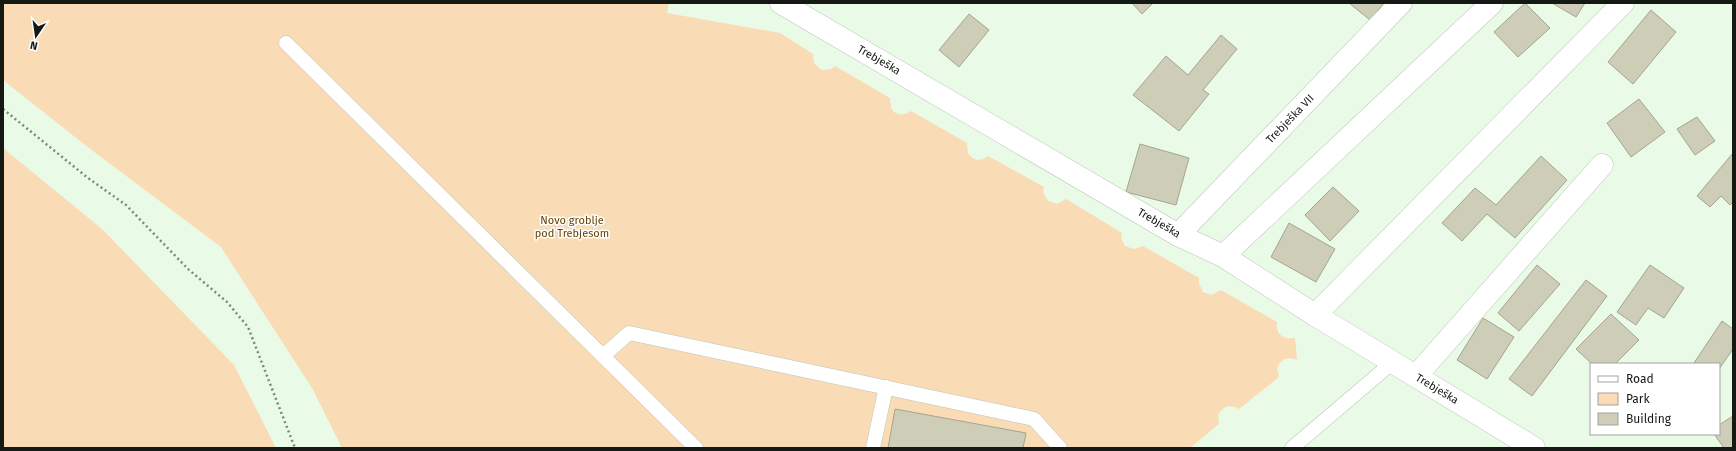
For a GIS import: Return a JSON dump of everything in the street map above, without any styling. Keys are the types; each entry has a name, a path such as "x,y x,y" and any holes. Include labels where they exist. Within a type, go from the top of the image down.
{"street":[{"name":"Trebješka","path":"781,3 1178,235 1223,256 1315,315 1534,448"},
{"name":"Trebješka VII","path":"1178,235 1401,3"},
{"path":"1223,256 1492,3"},
{"path":"1315,315 1623,3"},
{"path":"1416,376 1602,165"}],"lane":[{"path":"286,43 696,448"},
{"path":"603,356 629,333 1034,418 1060,448"},
{"path":"1292,448 1393,362"},
{"path":"873,448 886,387"}],"path":[{"path":"3,109 88,178 126,204 188,269 227,302 248,327 295,448"}],"green space":[{"name":"Novo groblje pod Trebjesom","path":"3,3 669,3 667,13 780,33 813,54 814,63 821,70 831,69 835,66 890,98 891,108 895,113 905,114 911,111 967,143 968,153 972,158 980,160 988,156 1044,187 1043,192 1048,201 1057,204 1066,199 1122,233 1121,238 1125,246 1134,249 1143,246 1199,278 1199,283 1203,292 1212,295 1221,290 1277,322 1277,330 1281,335 1287,338 1295,338 1297,360 1288,358 1283,360 1277,368 1279,377 1239,409 1230,406 1224,408 1218,415 1219,424 1190,448 342,448 312,388 221,247 89,148 3,80"},
{"path":"3,148 102,229 234,365 276,448 3,448"}],"building":[{"path":"1132,3 1153,3 1142,14"},
{"path":"1349,3 1384,3 1370,20"},
{"path":"1525,3 1550,28 1518,57 1494,32"},
{"path":"1552,3 1585,3 1576,17"},
{"path":"1651,10 1676,32 1633,84 1608,62"},
{"path":"969,14 989,30 959,67 939,50"},
{"path":"1221,35 1237,49 1203,90 1209,94 1179,131 1133,95 1166,56 1188,75"},
{"path":"1639,99 1665,132 1631,157 1607,123"},
{"path":"1697,117 1715,141 1695,155 1677,129"},
{"path":"1140,144 1189,158 1176,205 1126,192"},
{"path":"1733,153 1733,202 1730,205 1721,196 1710,207 1697,196"},
{"path":"1541,156 1567,180 1515,238 1487,214 1462,241 1442,223 1475,188 1496,205"},
{"path":"1333,187 1359,211 1330,241 1305,215"},
{"path":"1289,223 1335,249 1316,282 1271,257"},
{"path":"1537,265 1560,284 1519,331 1498,313"},
{"path":"1650,265 1684,288 1664,318 1648,308 1636,325 1617,312"},
{"path":"1586,280 1607,296 1532,396 1509,379"},
{"path":"1611,314 1639,340 1616,363 1591,363 1576,349"},
{"path":"1483,318 1514,337 1487,379 1457,360"},
{"path":"1722,321 1733,329 1733,349 1720,368 1720,363 1694,363"},
{"path":"895,409 1026,433 1023,448 888,448"},
{"path":"1733,416 1733,448 1724,448 1715,435 1720,435 1720,424"}]}
